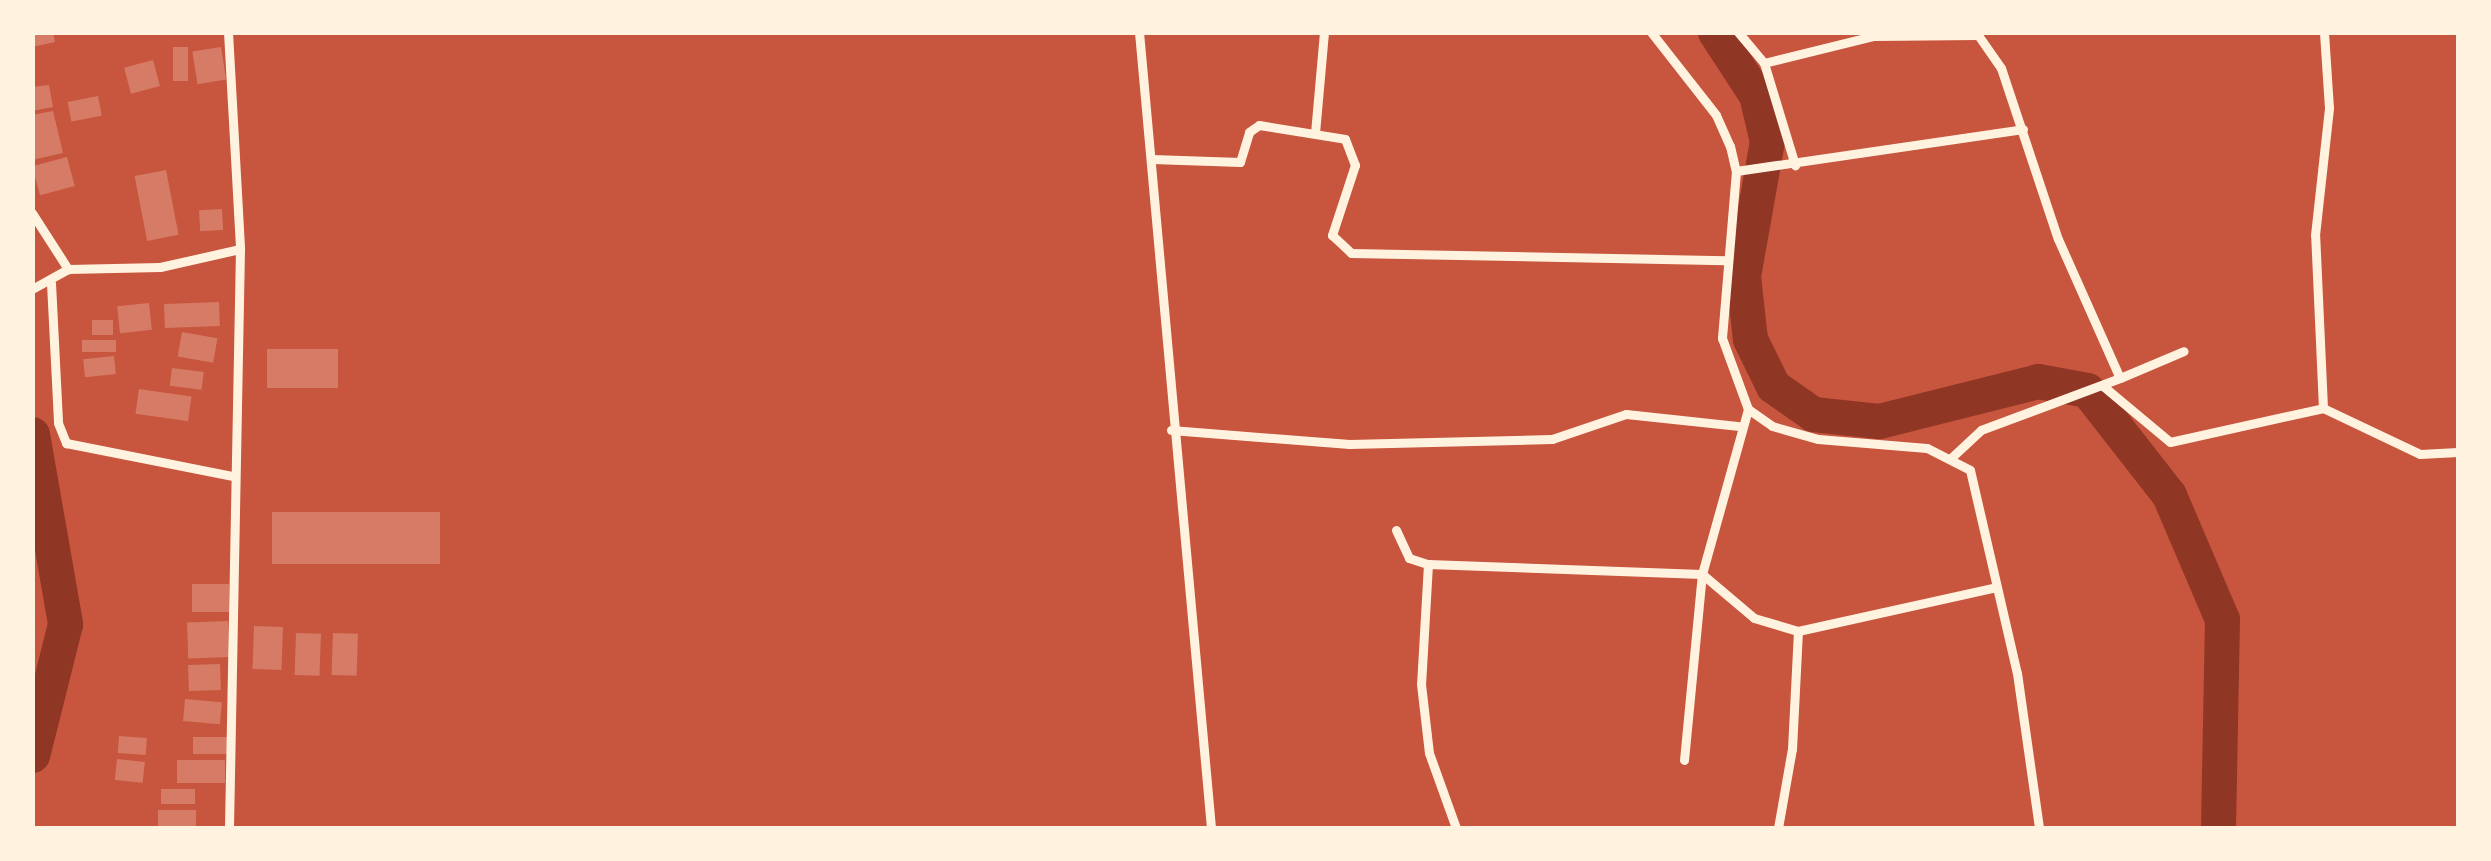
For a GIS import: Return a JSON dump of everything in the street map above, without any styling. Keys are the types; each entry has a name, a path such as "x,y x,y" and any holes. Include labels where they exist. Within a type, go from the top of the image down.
{"street":[{"path":"228,32 240,248 232,476 229,828"},
{"path":"1139,32 1171,430 1211,828"},
{"path":"1316,132 1324,32"},
{"path":"1651,32 1716,115 1736,171 1724,260 1722,338 1748,409 1772,426 1818,439 1927,448 1952,457 1970,470 2017,673 2039,828"},
{"path":"1738,32 1764,63 1795,165"},
{"path":"2323,408 2315,235 2329,108 2324,32"},
{"path":"1764,63 1853,36 1986,36 2023,129 2058,240 2120,378"},
{"path":"1152,159 1240,162 1256,126 1345,138 1354,151 1332,235 1351,253 1724,260"},
{"path":"1736,171 2023,129"},
{"path":"32,213 68,269"},
{"path":"232,476 66,443 58,423 42,286 68,269 160,267 240,248"},
{"path":"1952,457 1982,430 2073,398 2184,351"},
{"path":"2103,386 2170,442 2323,408 2420,454 2458,452"},
{"path":"1684,760 1702,574 1739,426 1748,409"},
{"path":"1171,430 1350,444 1552,439 1626,414 1739,426"},
{"path":"1396,530 1408,558 1428,564 1702,574 1754,618 1798,631 1996,587"},
{"path":"1428,564 1421,684 1429,754 1456,828 1464,828"},
{"path":"1778,828 1792,749 1798,631"}],"building":[{"path":"32,32 53,32 55,42 32,47"},
{"path":"173,47 188,47 188,81 173,81"},
{"path":"221,47 226,80 198,84 192,52"},
{"path":"153,60 160,86 131,94 124,68"},
{"path":"49,85 53,107 32,111 32,87"},
{"path":"98,96 102,116 71,122 68,102"},
{"path":"53,111 63,153 32,160 32,115"},
{"path":"67,157 75,186 40,195 32,166"},
{"path":"166,170 179,235 147,241 135,176"},
{"path":"222,209 223,230 200,231 199,210"},
{"path":"219,302 220,326 165,328 164,304"},
{"path":"149,303 152,330 120,333 117,306"},
{"path":"92,320 113,320 113,335 92,335"},
{"path":"182,332 217,338 213,363 178,357"},
{"path":"82,340 116,340 116,352 82,352"},
{"path":"267,349 338,349 338,388 267,388"},
{"path":"114,356 116,374 85,377 83,359"},
{"path":"172,368 204,372 202,390 170,386"},
{"path":"139,389 191,396 188,421 136,414"},
{"path":"272,512 440,512 440,564 272,564"},
{"path":"192,584 229,584 229,612 192,612"},
{"path":"228,621 229,657 188,658 187,622"},
{"path":"254,626 283,627 281,670 252,669"},
{"path":"296,633 321,634 320,676 295,675"},
{"path":"333,633 358,634 357,676 332,675"},
{"path":"220,664 221,690 189,691 188,665"},
{"path":"185,699 222,702 220,724 183,721"},
{"path":"119,736 147,738 146,755 118,753"},
{"path":"193,737 228,737 228,754 193,754"},
{"path":"117,759 145,762 143,783 115,780"},
{"path":"177,760 225,760 225,783 177,783"},
{"path":"161,789 195,789 195,804 161,804"},
{"path":"158,810 196,810 196,828 158,828"}],"waterway":[{"path":"1715,32 1756,95 1767,141 1743,276 1750,339 1773,386 1813,414 1879,421 2038,381 2087,390 2169,495 2222,619 2218,828"},
{"path":"32,434 65,624 32,755"}]}
